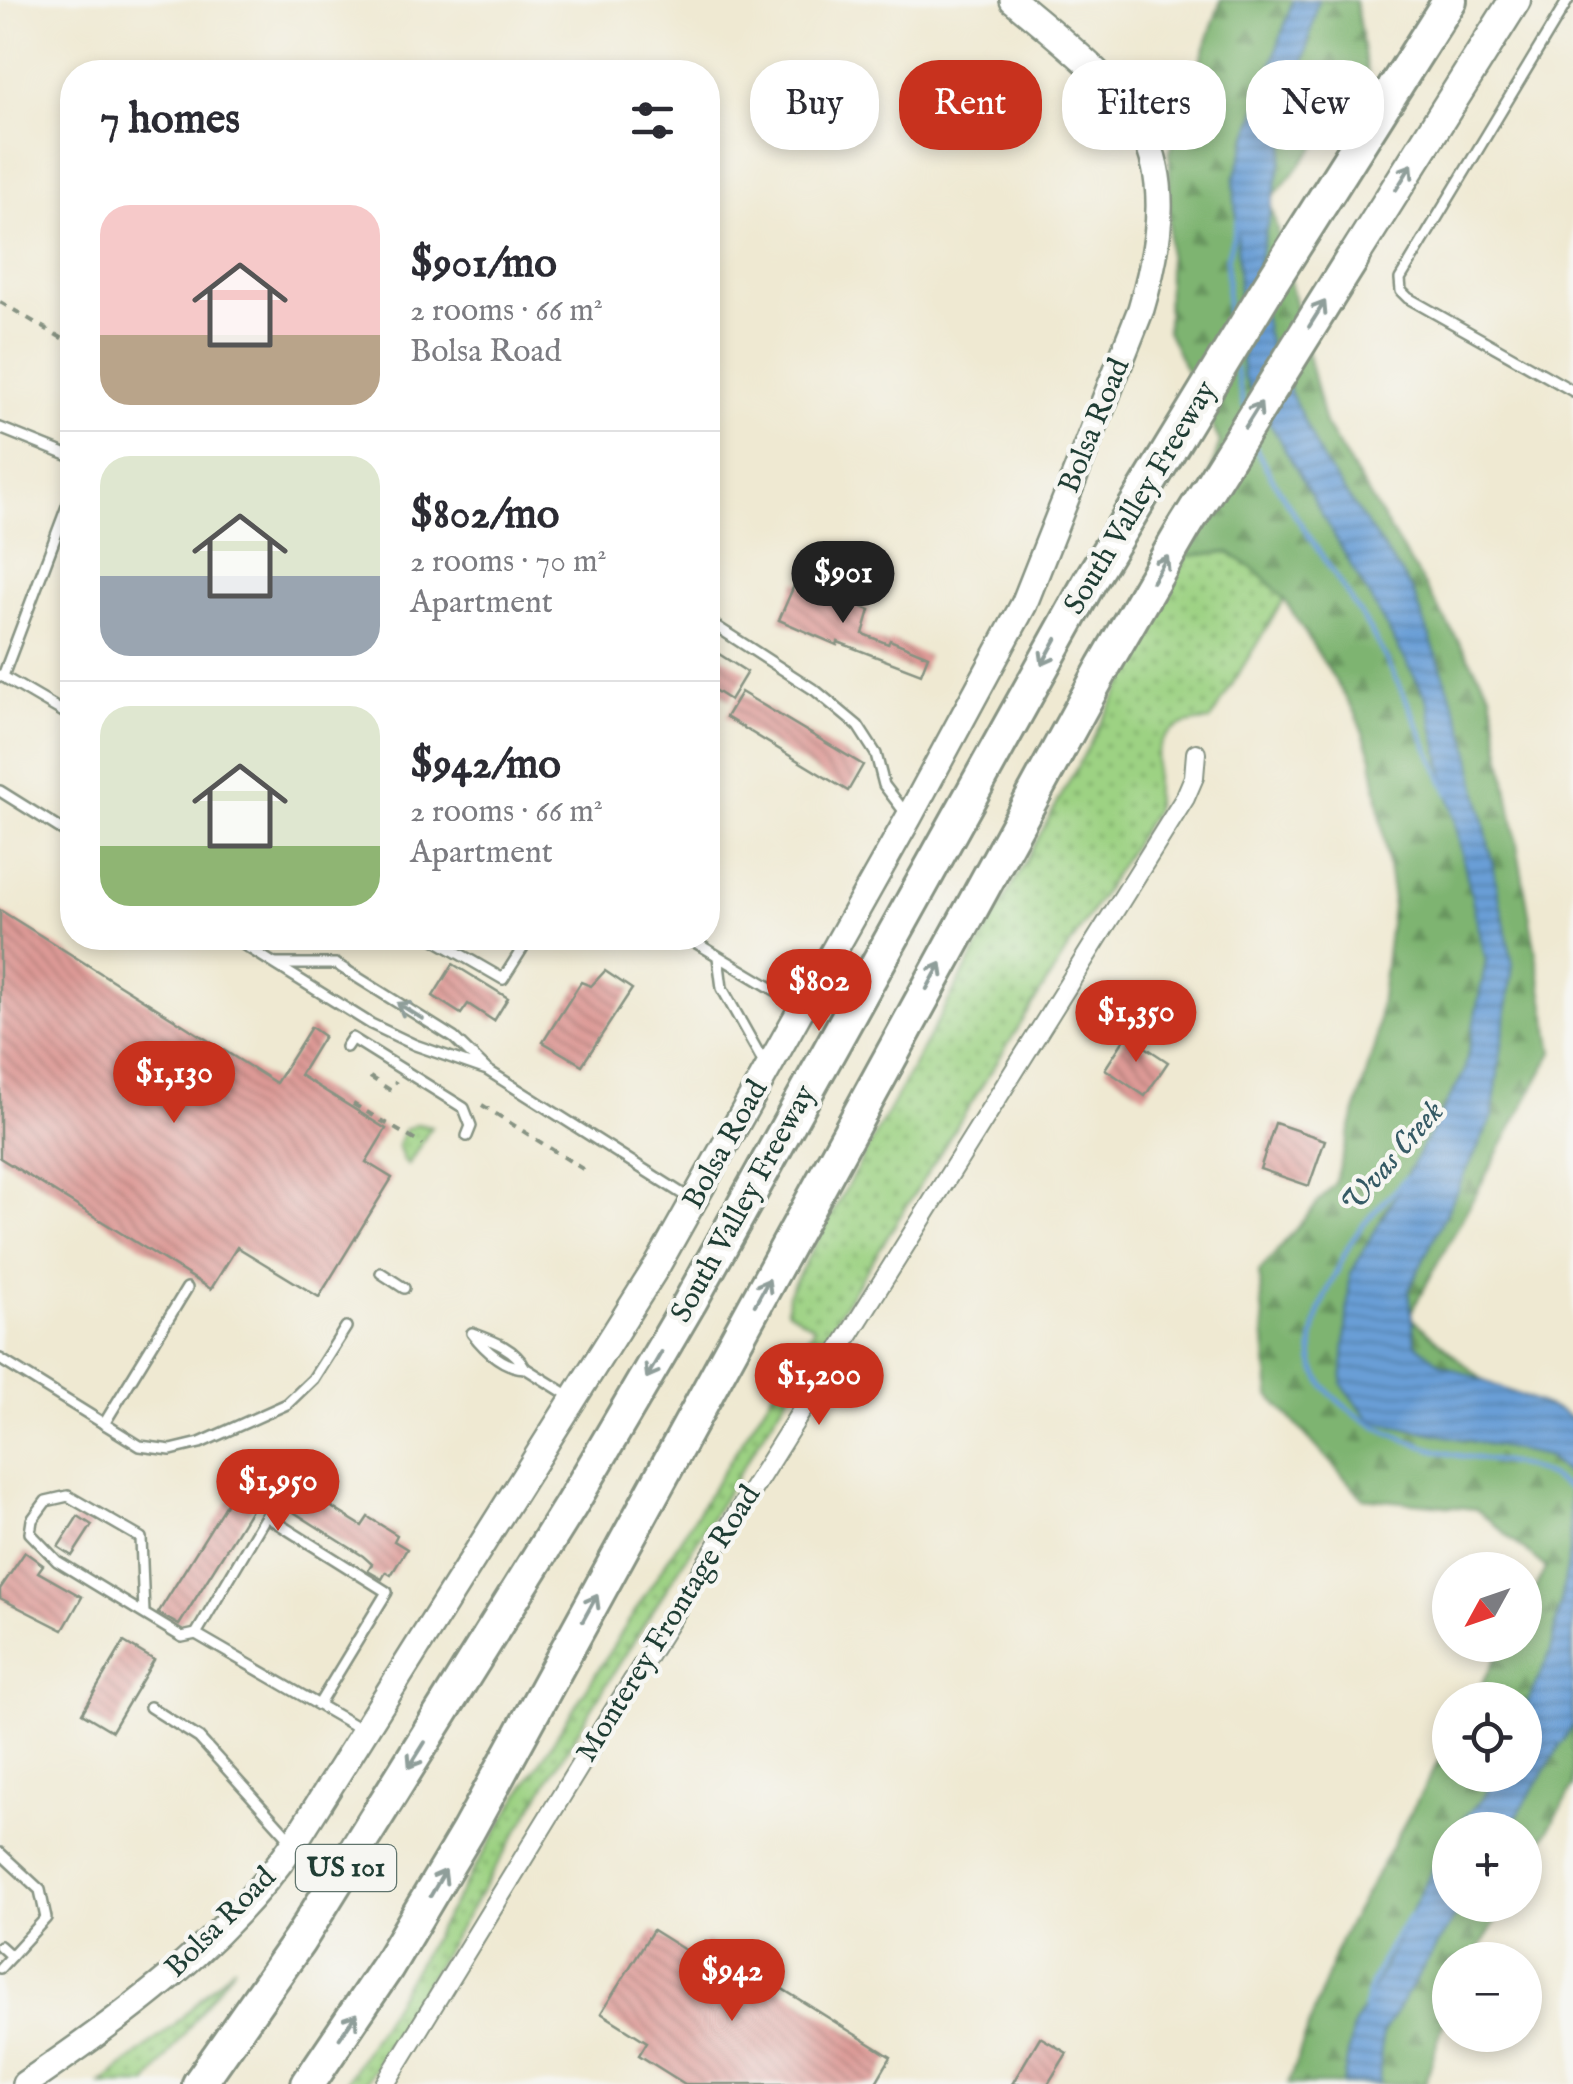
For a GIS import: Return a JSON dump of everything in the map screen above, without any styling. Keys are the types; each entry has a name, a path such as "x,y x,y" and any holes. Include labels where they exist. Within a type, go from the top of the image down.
{"highway":[{"name":"South Valley Freeway","path":"187,2084 209,2072 316,1914 611,1438 1062,631 1206,388 1450,0"},
{"name":"South Valley Freeway","path":"308,2084 366,1999 460,1846 1085,700 1224,463 1516,0"}],"main road":[{"name":"Bolsa Road","path":"25,2084 207,1944 254,1898 294,1843 575,1400 695,1201 1024,604 1141,309 1158,232 1156,169 1149,141 1133,112 1088,62 1013,0"}],"street":[{"name":"Monterey Frontage Road","path":"385,2084 1185,798 1194,778 1196,753"}],"lane":[{"path":"1568,0 1400,279 1402,291 1573,391"},
{"path":"0,428 60,452"},
{"path":"60,524 2,676 60,710"},
{"path":"720,630 816,691 858,726 876,754 884,785 909,818"},
{"path":"0,791 60,828"},
{"path":"253,950 400,1038 487,1070"},
{"path":"453,950 503,979 521,950"},
{"path":"708,950 803,1006"},
{"path":"718,956 722,988 768,1070"},
{"path":"276,964 336,964 454,1038 487,1070 695,1201"},
{"path":"346,1048 352,1038 464,1108 471,1126 467,1136"},
{"path":"381,1273 404,1288"},
{"path":"104,1424 187,1288"},
{"path":"0,1359 140,1446 171,1450 200,1443 287,1404 301,1394 346,1328"},
{"path":"525,1368 520,1357 492,1340 472,1334 494,1356 513,1368 525,1368 575,1400"},
{"path":"144,1613 141,1538 68,1496 46,1501 32,1520 30,1533 57,1561 182,1637 196,1634 364,1731"},
{"path":"196,1634 266,1516 387,1592 319,1704"},
{"path":"150,1707 198,1738 294,1843"},
{"path":"0,1853 40,1890 46,1918 0,1968"},
{"path":"0,1946 11,1956"}],"path":[{"path":"0,302 60,337"},
{"path":"370,1077 390,1090 396,1081"},
{"path":"354,1104 423,1146"},
{"path":"482,1105 589,1173"}],"green space":[{"path":"1221,0 1355,0 1365,60 1246,60 1246,150 1312,150 1270,201 1325,424 1491,694 1553,1052 1409,1316 1546,1435 1573,1452 1573,1787 1542,1841 1542,1812 1432,1812 1432,1922 1495,1922 1483,1942 1432,1942 1435,2052 1425,2084 1288,2084 1340,1940 1432,1774 1432,1792 1542,1792 1542,1682 1483,1682 1494,1662 1542,1662 1542,1575 1546,1568 1542,1565 1542,1552 1527,1552 1476,1509 1363,1498 1270,1396 1259,1272 1335,1183 1376,1040 1393,899 1372,757 1356,714 1284,599 1263,576 1229,552 1185,556 1220,442 1167,331 1170,152 1226,150 1226,60 1201,60"},
{"path":"1229,552 1263,576 1284,599 1210,721 1190,723 1165,737 1156,761 1155,810 598,1698 365,2084 345,2084 500,1826 814,1327 787,1310 788,1294 1161,614 1185,556"},
{"path":"417,1124 431,1127 408,1165 398,1145 404,1131"},
{"path":"235,1965 147,2084 101,2084 174,2025"}],"water":[{"path":"1293,0 1318,0 1304,60 1273,60"},
{"path":"1246,143 1246,150 1284,150 1257,269 1272,353 1323,461 1413,591 1467,738 1513,965 1492,1118 1409,1290 1415,1343 1441,1364 1573,1419 1573,1725 1542,1775 1542,1682 1537,1682 1551,1651 1570,1552 1569,1477 1547,1456 1371,1421 1342,1384 1350,1275 1464,1073 1486,961 1427,698 1243,376 1234,180"},
{"path":"1487,1792 1532,1792 1519,1812 1470,1812"},
{"path":"1432,1871 1432,1922 1451,1922 1439,1942 1432,1942 1432,1953 1382,2034 1379,2084 1343,2084 1352,2030"}],"building":[{"path":"796,581 870,610 863,634 928,656 921,674 779,620"},
{"path":"720,655 747,672 730,700 720,694"},
{"path":"741,692 863,765 848,791 726,717"},
{"path":"0,910 276,1083 311,1027 324,1036 300,1075 386,1129 366,1162 392,1178 319,1297 237,1247 211,1289 0,1158"},
{"path":"453,964 508,998 494,1021 468,1004 461,1014 433,996"},
{"path":"605,971 632,989 582,1065 543,1042 581,982 591,986"},
{"path":"1127,1035 1168,1062 1145,1096 1105,1069"},
{"path":"1275,1123 1325,1140 1309,1186 1260,1169"},
{"path":"254,1459 362,1526 368,1517 397,1535 394,1541 407,1549 391,1575 386,1572 382,1579 368,1571 372,1564 363,1556 262,1492 179,1625 158,1613"},
{"path":"78,1516 92,1525 72,1556 58,1547"},
{"path":"25,1552 43,1565 38,1572 82,1597 63,1630 0,1598 0,1589"},
{"path":"124,1642 154,1660 112,1731 82,1713"},
{"path":"653,1930 696,1957 706,1941 891,2057 875,2084 685,2084 639,2055 647,2042 601,2013"},
{"path":"1040,2037 1067,2053 1048,2084 1012,2084"}],"waterway":[{"name":"Uvas Creek","path":"1227,328 1227,259 1237,221"},
{"path":"1235,368 1244,406"},
{"name":"Uvas Creek","path":"1252,441 1280,492 1375,639 1449,793"},
{"name":"Uvas Creek","path":"1406,1178 1355,1236 1330,1285 1314,1331 1316,1370 1343,1405 1387,1431 1451,1454 1528,1467 1573,1492"},
{"name":"Uvas Creek","path":"1364,2008 1382,1959 1410,1916"}]}
